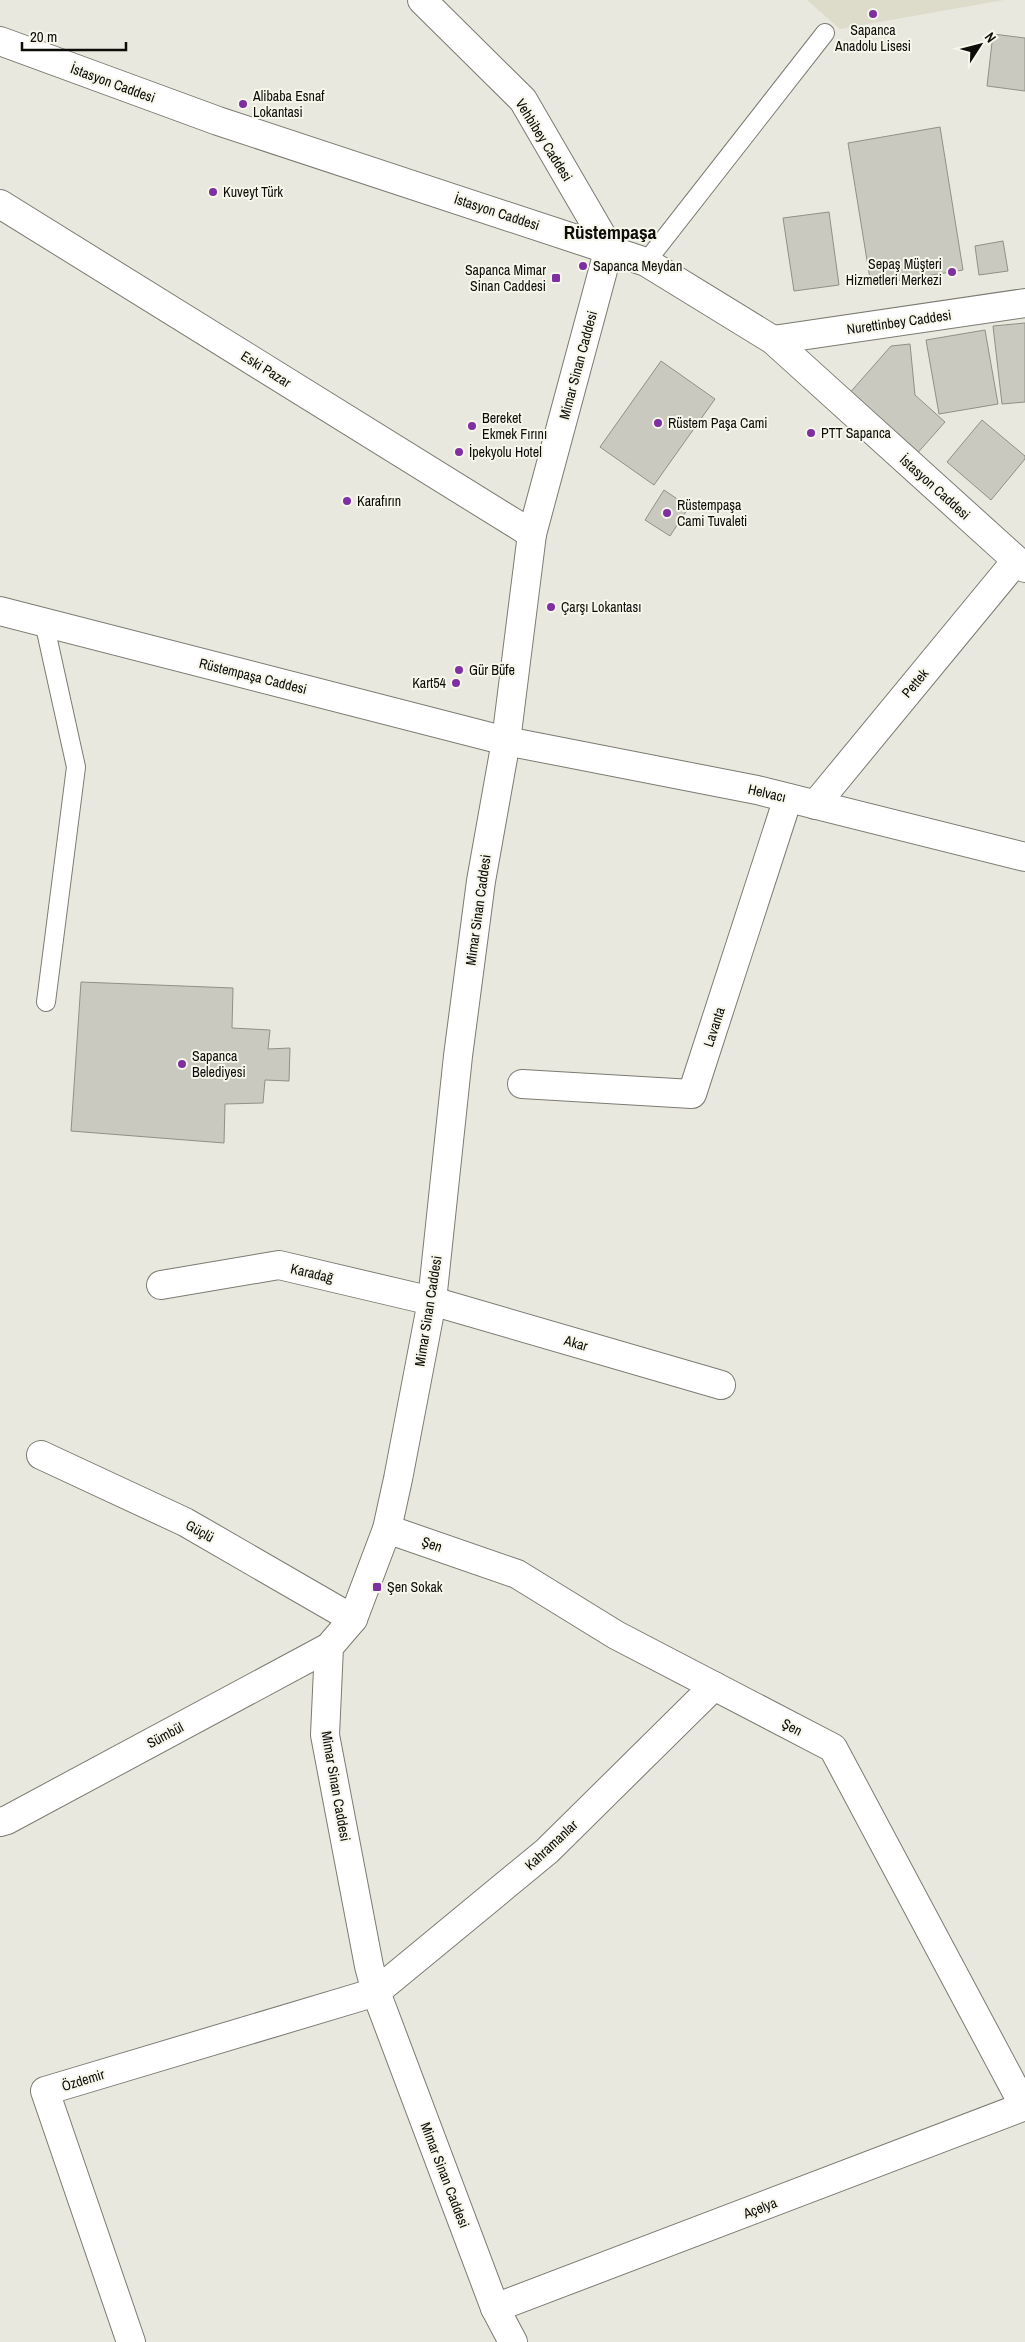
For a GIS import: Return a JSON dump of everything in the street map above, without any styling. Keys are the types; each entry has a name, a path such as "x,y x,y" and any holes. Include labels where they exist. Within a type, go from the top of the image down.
{"street":[{"name":"Vehbibey Caddesi","path":"422,0 523,100 610,248"},
{"name":"İstasyon Caddesi","path":"0,41 218,121 610,248 646,262 773,340 1021,564"},
{"name":"Eski Pazar","path":"0,204 532,534"},
{"name":"Mimar Sinan Caddesi","path":"513,2342 496,2308 376,1992 369,1966 325,1735 329,1647 353,1619 388,1529 432,1301 458,1056 481,881 506,741 532,534 610,248"},
{"name":"Nurettinbey Caddesi","path":"773,340 1025,303"},
{"name":"Pettek","path":"815,805 1021,564"},
{"name":"Rüstempaşa Caddesi","path":"0,611 506,741"},
{"name":"Helvacı","path":"506,741 788,798 1025,856"},
{"name":"Lavanta","path":"522,1084 692,1094 788,798"},
{"name":"Karadağ","path":"161,1285 279,1265 432,1301"},
{"name":"Akar","path":"432,1301 721,1385"},
{"name":"Güçlü","path":"42,1455 185,1522 353,1619"},
{"name":"Şen","path":"388,1529 517,1574 616,1635 833,1748 1024,2106"},
{"name":"Sümbül","path":"0,1822 7,1820 329,1647"},
{"name":"Kahramanlar","path":"376,1992 547,1851 714,1686"},
{"name":"Özdemir","path":"131,2342 45,2091 376,1992"},
{"name":"Açelya","path":"496,2308 1024,2106"}],"lane":[{"path":"646,262 825,33"},
{"path":"44,622 76,767 46,1002"}],"shaded area":[{"name":"Sapanca Anadolu Lisesi","path":"807,0 1004,0 840,29"}],"building":[{"path":"993,34 1025,38 1025,91 987,86"},
{"path":"940,127 963,270 871,285 848,143"},
{"path":"829,212 839,285 794,291 783,218"},
{"path":"1003,241 1008,271 979,275 975,246"},
{"path":"1025,323 1025,402 1002,404 993,326"},
{"path":"985,330 998,404 939,414 926,340"},
{"path":"910,344 915,395 945,422 914,457 847,396 891,346"},
{"name":"Rüstem Paşa Cami","path":"661,361 715,399 654,485 600,447"},
{"path":"982,420 1025,456 1025,459 991,500 947,462"},
{"name":"Rüstempaşa Cami Tuvaleti","path":"664,490 689,507 670,536 645,520"},
{"name":"Sapanca Belediyesi","path":"81,982 233,988 232,1028 270,1030 268,1049 290,1048 289,1081 265,1080 263,1103 225,1104 224,1143 71,1131"}],"place":[{"name":"Sapanca Anadolu Lisesi","path":"873,14"},
{"name":"Alibaba Esnaf Lokantasi","path":"243,104"},
{"name":"Kuveyt Türk","path":"213,192"},
{"name":"Sapanca Meydan","path":"583,266"},
{"name":"Sepaş Müşteri Hizmetleri Merkezi","path":"952,272"},
{"name":"Sapanca Mimar Sinan Caddesi","path":"556,278"},
{"name":"Rüstem Paşa Cami","path":"658,423"},
{"name":"Bereket Ekmek Fırını","path":"472,426"},
{"name":"PTT Sapanca","path":"811,433"},
{"name":"İpekyolu Hotel","path":"459,452"},
{"name":"Karafırın","path":"347,501"},
{"name":"Rüstempaşa Cami Tuvaleti","path":"667,513"},
{"name":"Çarşı Lokantası","path":"551,607"},
{"name":"Gür Büfe","path":"459,670"},
{"name":"Kart54","path":"456,683"},
{"name":"Sapanca Belediyesi","path":"182,1064"},
{"name":"Şen Sokak","path":"377,1587"}],"district":[{"name":"Rüstempaşa","path":"610,232"}]}
